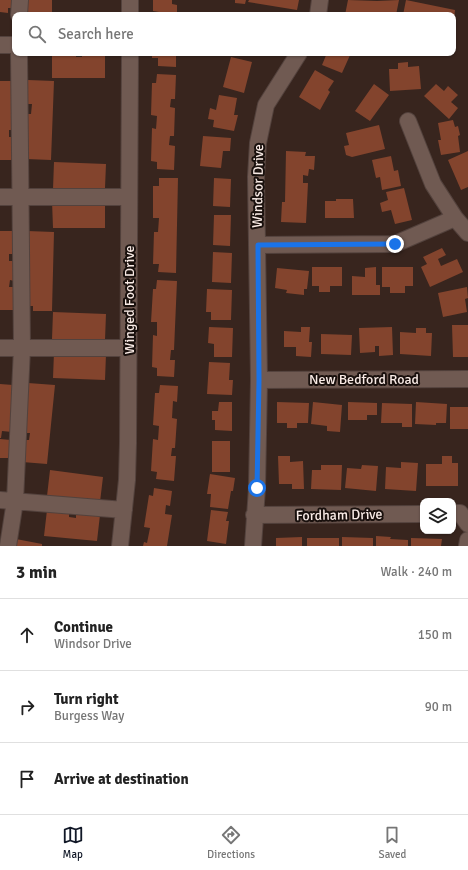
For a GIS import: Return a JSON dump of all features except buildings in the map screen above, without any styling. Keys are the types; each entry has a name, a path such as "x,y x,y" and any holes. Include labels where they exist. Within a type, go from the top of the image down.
{"street":[{"path":"19,12 20,0"},
{"path":"130,0 130,12"},
{"path":"318,12 320,0"},
{"path":"0,45 12,45"},
{"path":"8,546 8,500 22,348 19,56"},
{"name":"Winged Foot Drive","path":"120,546 124,510 128,443 130,56"},
{"name":"Windsor Drive","path":"253,546 257,488 259,380 256,177 258,142 266,105 297,56"},
{"path":"408,121 433,184 455,218 468,232"},
{"path":"0,197 130,196"},
{"path":"258,245 395,244 455,218"},
{"path":"0,348 129,348"},
{"name":"New Bedford Road","path":"259,380 468,379"},
{"path":"8,500 124,510"},
{"name":"Fordham Drive","path":"254,515 420,514"},
{"path":"467,546 468,540"}],"route":[{"path":"257,488 259,380 258,245 395,244"}]}
